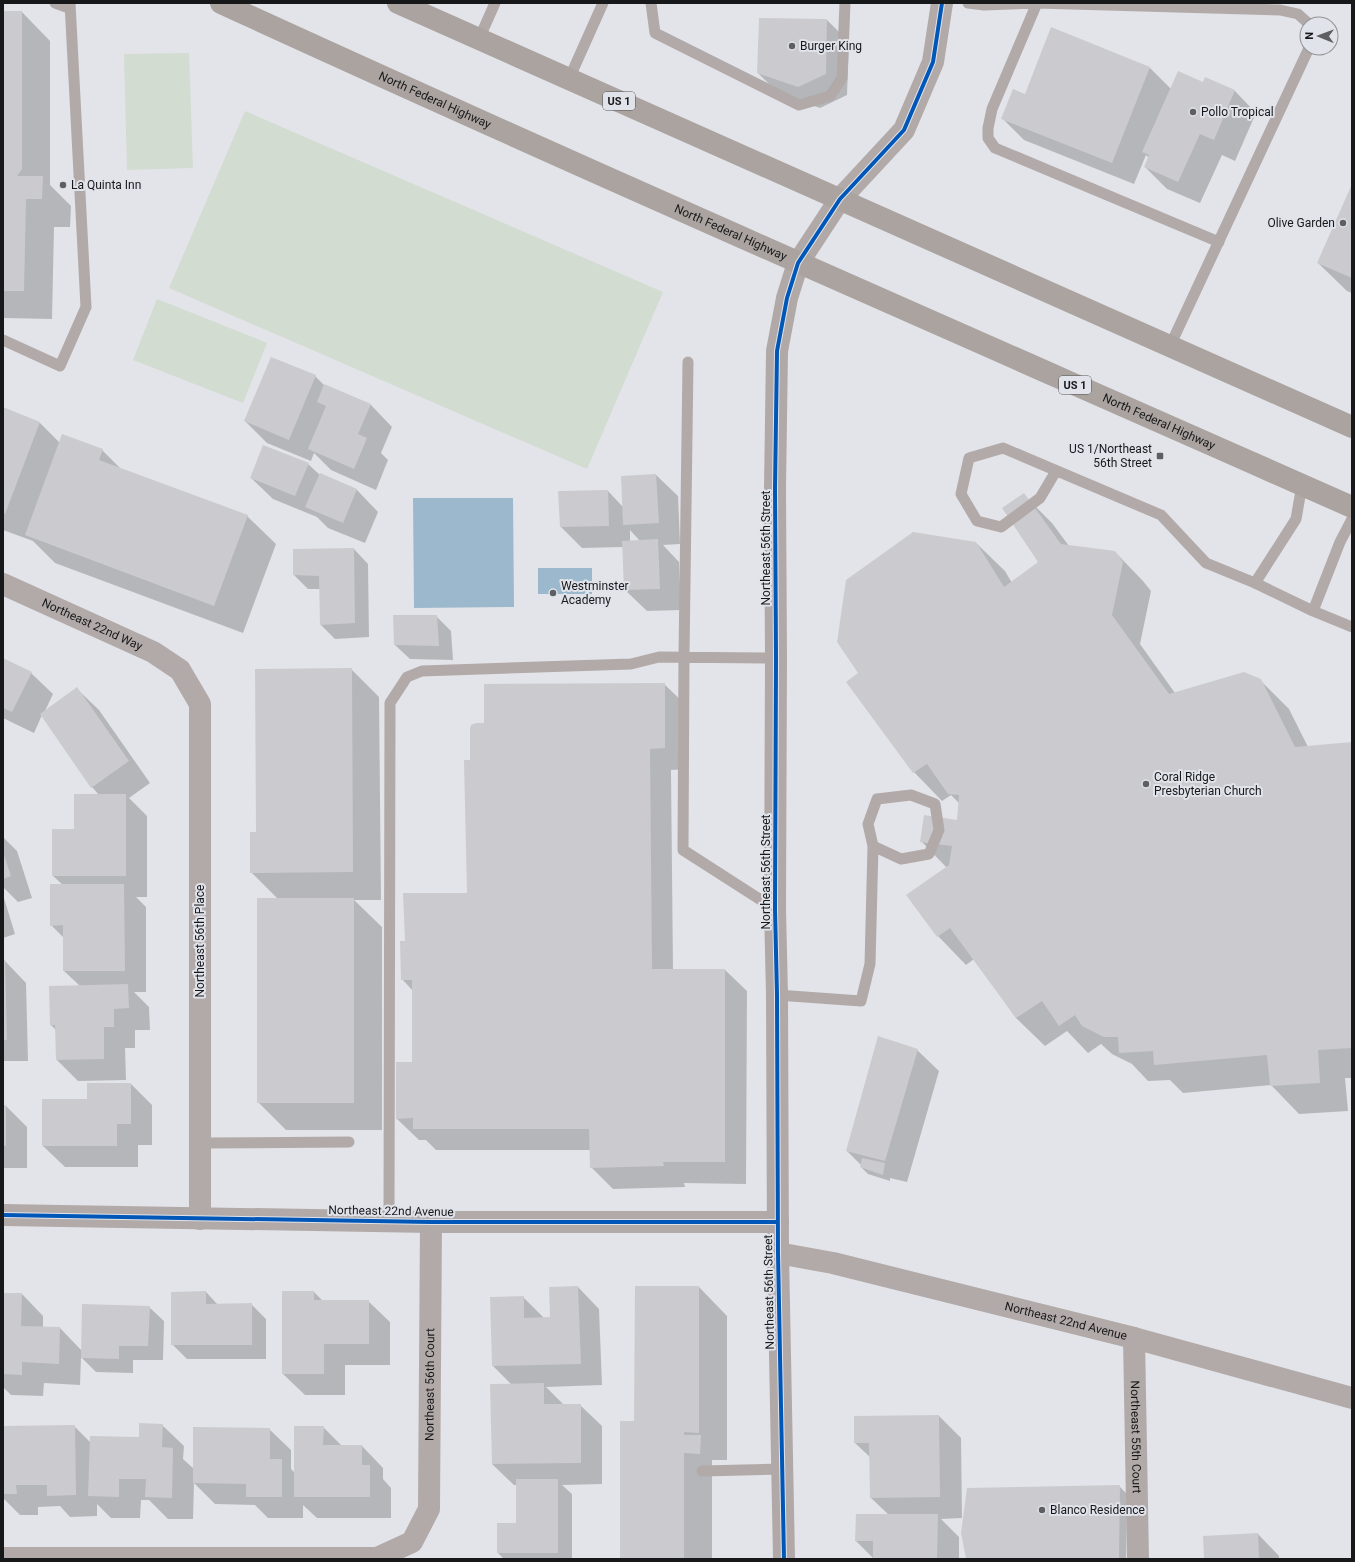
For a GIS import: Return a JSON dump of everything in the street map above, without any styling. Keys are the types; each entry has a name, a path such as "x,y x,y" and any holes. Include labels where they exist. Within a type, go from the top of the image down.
{"main road":[{"name":"North Federal Highway","path":"221,3 391,81 1352,507"},
{"name":"US 1","path":"398,3 1352,427"}],"street":[{"path":"840,199 904,130 933,62 942,3"},
{"name":"Northeast 56th Street","path":"784,1559 778,1253 777,995 775,909 777,351 787,298 798,262 840,199"},
{"name":"Northeast 22nd Way","path":"3,584 153,652 180,670"},
{"name":"Northeast 56th Place","path":"180,670 200,704 200,1218"},
{"name":"Northeast 22nd Avenue","path":"3,1215 431,1222 778,1222"},
{"name":"Northeast 56th Court","path":"3,1558 377,1558 412,1542 429,1509 431,1222"},
{"name":"Northeast 22nd Avenue","path":"778,1253 833,1263 1134,1338 1352,1398"},
{"name":"Northeast 55th Court","path":"1134,1338 1138,1559"}],"lane":[{"path":"3,340 60,366 86,307 70,5 55,3"},
{"path":"480,39 495,3"},
{"path":"569,79 603,3"},
{"path":"651,3 655,33 799,105 830,96 842,78 845,3"},
{"path":"968,3 984,5 1037,3 1280,10 1298,14 1300,16"},
{"path":"1037,3 992,109 988,128 988,138 996,148 1219,242"},
{"path":"1170,346 1305,56"},
{"path":"688,362 683,850 775,909"},
{"path":"1056,471 1040,498 1002,527 977,521 961,494 969,458 1003,448 1161,515 1206,563 1255,583 1313,611 1352,627"},
{"path":"1255,583 1296,519 1302,485"},
{"path":"1313,611 1340,542 1352,519"},
{"path":"389,1221 390,703 407,677 422,671 631,664 659,657 684,656 776,658"},
{"path":"777,995 861,1001 870,964 873,846 868,824 877,800 911,795 934,804 939,830 929,854 901,859 873,846"},
{"path":"200,1143 349,1142"},
{"path":"702,1471 783,1469"}],"shaded area":[{"path":"189,53 193,168 127,170 124,54"},
{"path":"245,111 663,292 587,469 169,288"},
{"path":"157,299 267,343 243,403 133,360"}],"water":[{"path":"413,498 513,498 514,607 414,608"},
{"path":"538,568 592,568 592,594 538,594"}],"building":[{"path":"3,11 22,11 22,169 17,176 43,176 42,199 26,199 24,291 3,291"},
{"name":"Burger King","path":"759,18 827,19 826,74 798,87 757,73"},
{"path":"1051,27 1150,67 1112,163 1001,119 1013,89 1025,94"},
{"name":"Pollo Tropical","path":"1178,71 1203,82 1205,77 1235,90 1214,140 1200,134 1178,182 1144,167 1149,155 1142,152"},
{"name":"Olive Garden","path":"1352,184 1352,278 1317,263"},
{"path":"271,357 316,375 289,440 244,421"},
{"path":"324,384 371,404 358,434 367,438 354,469 308,449 326,406 317,402"},
{"path":"3,407 40,422 5,514 3,513"},
{"path":"62,434 103,449 99,460 248,515 214,606 25,535"},
{"path":"263,445 309,463 295,496 250,478"},
{"path":"320,473 357,489 343,523 305,507"},
{"path":"656,474 659,523 623,525 621,476"},
{"path":"608,490 609,526 560,527 558,491"},
{"name":"Coral Ridge Presbyterian Church","path":"1024,493 1061,544 1115,551 1123,562 1112,615 1169,694 1244,672 1261,679 1295,747 1352,742 1352,1048 1318,1050 1320,1083 1270,1086 1267,1055 1154,1065 1153,1051 1119,1053 1118,1037 1104,1037 1082,1026 1075,1015 1059,1026 1042,1001 1016,1018 950,928 937,937 906,895 949,865 952,846 920,842 924,815 957,820 959,795 948,794 927,764 913,773 846,682 858,673 837,642 846,580 913,532 976,542 1004,587 1038,562 1002,508"},
{"path":"658,539 660,589 624,590 622,541"},
{"path":"354,548 355,623 320,625 319,576 293,575 293,549"},
{"path":"393,615 437,615 439,646 394,645"},
{"path":"3,658 32,672 12,712 3,708"},
{"path":"352,668 353,872 250,873 250,832 256,832 255,669"},
{"path":"665,683 665,748 650,749 652,969 725,969 725,1162 663,1162 664,1166 590,1168 589,1129 413,1129 413,1118 396,1119 396,1062 412,1062 412,980 401,980 400,941 405,941 403,893 467,893 464,760 470,760 471,725 476,723 484,723 484,684"},
{"path":"77,687 129,761 91,788 40,714"},
{"path":"74,794 126,794 126,876 52,876 52,829 74,829"},
{"path":"3,852 11,876 3,879"},
{"path":"50,884 124,884 125,971 63,971 63,925 50,926"},
{"path":"257,898 354,898 354,1103 257,1103"},
{"path":"3,960 5,960 7,1040 3,1040"},
{"path":"128,984 129,1008 114,1009 114,1027 104,1027 104,1059 56,1060 55,1025 50,1025 49,986"},
{"path":"878,1036 918,1049 885,1161 846,1151"},
{"path":"87,1083 131,1083 131,1124 117,1124 117,1146 42,1146 42,1099 87,1099"},
{"path":"3,1105 6,1105 6,1146 3,1146"},
{"path":"862,1158 885,1163 883,1175 860,1167"},
{"path":"578,1286 581,1364 492,1366 490,1297 524,1296 524,1318 550,1317 549,1287"},
{"path":"635,1286 699,1286 699,1433 684,1432 684,1435 701,1435 700,1454 684,1453 684,1559 620,1559 620,1421 634,1421"},
{"path":"206,1291 206,1304 252,1303 252,1345 171,1345 171,1292"},
{"path":"282,1291 314,1291 314,1300 369,1300 369,1344 324,1344 324,1374 282,1374"},
{"path":"3,1293 22,1293 21,1326 60,1327 59,1364 22,1362 22,1375 3,1374"},
{"path":"82,1304 150,1306 148,1346 119,1346 119,1359 81,1358"},
{"path":"544,1383 544,1404 581,1404 581,1463 492,1464 490,1384"},
{"path":"939,1415 940,1497 870,1498 869,1443 854,1443 854,1416"},
{"path":"139,1423 163,1424 162,1447 173,1448 172,1498 145,1497 146,1479 119,1479 119,1497 88,1496 90,1436 139,1437"},
{"path":"75,1425 76,1495 47,1496 47,1485 16,1485 17,1494 3,1494 3,1426"},
{"path":"294,1426 324,1426 323,1445 362,1445 362,1465 370,1465 370,1497 294,1497"},
{"path":"193,1427 270,1428 270,1459 282,1459 282,1497 246,1497 246,1484 193,1483"},
{"path":"516,1479 558,1479 558,1553 497,1553 497,1523 516,1523"},
{"name":"Blanco Residence","path":"1120,1485 1119,1559 966,1559 961,1533 967,1488"},
{"path":"856,1514 938,1514 937,1559 873,1559 873,1541 855,1541"},
{"path":"1258,1533 1259,1559 1204,1559 1203,1536"}],"cycle path":[{"path":"784,1559 778,1253 777,995 775,909 775,488 777,351 787,298 798,263 840,199 904,130 933,62 942,3"},
{"path":"3,1215 431,1222 778,1222"}],"place":[{"name":"Burger King","path":"792,46"},
{"name":"Pollo Tropical","path":"1193,112"},
{"name":"La Quinta Inn","path":"63,185"},
{"name":"Olive Garden","path":"1343,223"},
{"name":"US 1/Northeast 56th Street","path":"1160,456"},
{"name":"Westminster Academy","path":"553,593"},
{"name":"Coral Ridge Presbyterian Church","path":"1146,784"},
{"name":"Blanco Residence","path":"1042,1510"}]}
